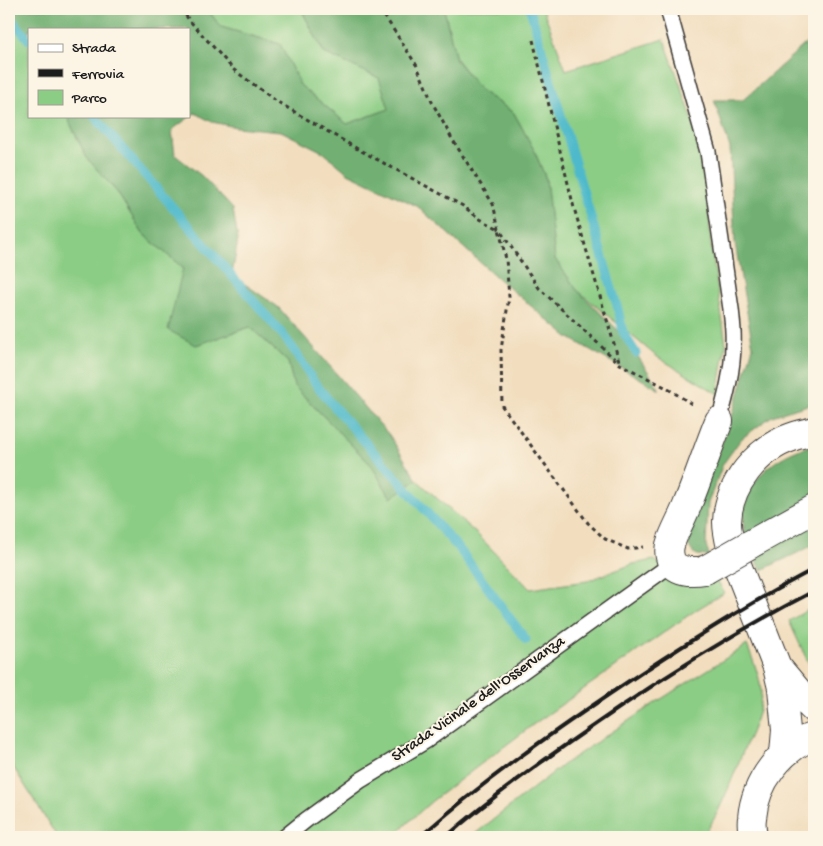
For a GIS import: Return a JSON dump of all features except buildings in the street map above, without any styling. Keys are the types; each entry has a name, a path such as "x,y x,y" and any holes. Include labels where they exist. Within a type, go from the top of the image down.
{"main road":[{"path":"719,421 687,505 672,554 681,569 691,572 705,570 814,509"},
{"path":"784,754 786,730 782,688 777,667 732,552 727,523 729,506 739,480 753,463 779,443 791,437 814,432"},
{"path":"777,667 814,709"},
{"path":"732,837 752,828 758,790 774,765 797,744 814,736"}],"lane":[{"path":"668,9 708,152 731,309 733,329 732,362 719,421"},
{"name":"Strada Vicinale dell'Osservanza","path":"285,837 361,780 427,740 672,554"}],"path":[{"path":"181,9 234,70 276,101 354,147 463,206 480,219 499,229 539,288 620,364 665,387 719,421"},
{"path":"380,9 417,66 432,102 451,137 493,204 506,258 509,297 501,350 502,406 588,523 605,539 628,549 672,554"},
{"path":"533,40 574,208 620,364"}],"green space":[{"path":"9,9 207,9 221,27 280,44 300,85 347,124 389,109 379,78 324,53 301,9 444,9 456,60 481,91 514,113 534,150 546,179 555,259 577,290 626,338 660,390 568,337 501,281 417,206 348,173 323,152 281,131 236,127 212,122 195,113 190,117 190,28 28,28 28,43 9,22"},
{"path":"207,9 301,9 324,53 379,77 389,109 347,124 300,85 280,44 221,27"},
{"path":"444,9 543,9 566,70 664,39 705,154 711,245 726,344 718,394 656,356 577,290 555,259 546,179 534,150 514,113 481,91 456,59"},
{"path":"9,22 28,43 28,118 69,118 87,158 117,192 143,234 183,268 196,345 250,327 288,362 294,386 371,465 391,497 417,480 479,536 530,589 587,581 633,564 654,560 685,580 715,575 724,593 696,610 534,724 432,801 392,837 57,837 9,760"},
{"path":"814,36 814,403 772,416 741,439 723,464 708,503 706,545 709,556 699,555 691,551 687,539 732,416 753,347 735,243 730,148 714,100 743,100"},
{"path":"69,118 188,118 172,130 175,155 202,176 233,209 238,240 232,275 278,307 390,436 417,480 391,498 371,465 294,386 288,362 250,327 196,345 168,330 183,268 143,234 117,192 87,158"},
{"path":"814,445 814,499 745,536 744,518 746,503 751,489 760,476 783,457"},
{"path":"814,518 814,545 762,570 751,553"},
{"path":"814,606 814,671 789,621"},
{"path":"747,645 759,680 761,700 759,709 725,797 703,837 471,837 564,764 658,701"}],"waterway":[{"path":"530,9 618,309 623,332 636,353"},
{"path":"9,16 28,39"},
{"path":"96,118 283,335 314,382 460,550 526,640"}],"railway":[{"path":"420,837 492,778 594,705 716,625 814,569"},
{"path":"446,837 532,769 645,690 741,631 814,591"}]}
